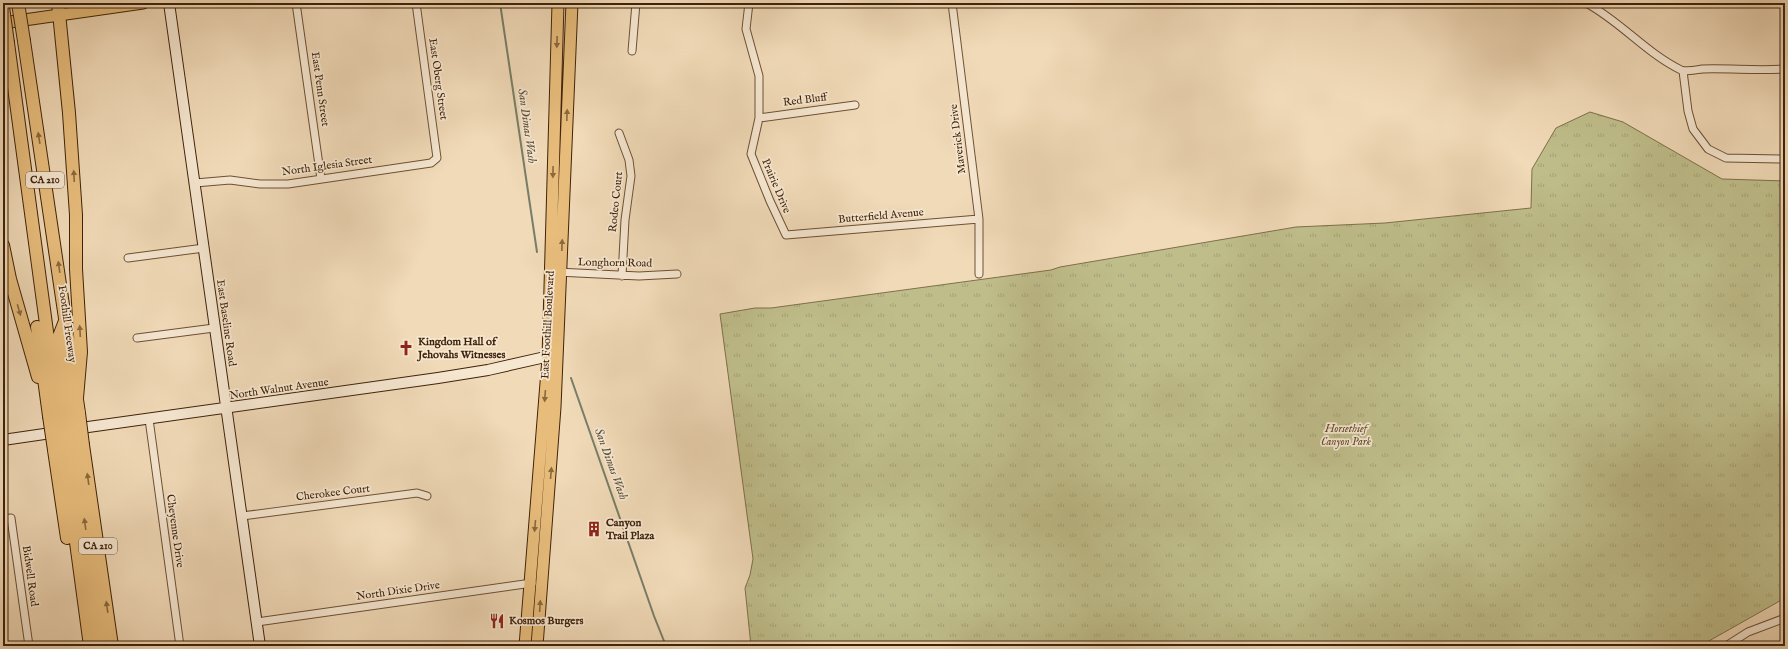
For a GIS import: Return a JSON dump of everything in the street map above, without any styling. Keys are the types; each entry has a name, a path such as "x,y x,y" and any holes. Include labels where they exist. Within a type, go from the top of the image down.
{"highway":[{"name":"Foothill Freeway","path":"19,3 77,398 64,414 69,447 83,646"},
{"path":"58,3 68,105 76,215 76,269 81,352 77,398"},
{"path":"3,6 64,414"},
{"name":"Foothill Freeway","path":"3,66 69,447 112,646"},
{"path":"3,245 10,279 64,414"},
{"path":"64,414 58,339 66,320"},
{"path":"69,447 90,646"},
{"path":"69,447 101,646"}],"main road":[{"path":"3,6 19,3"},
{"path":"3,23 143,3"},
{"name":"East Baseline Road","path":"169,3 260,646"},
{"name":"East Foothill Boulevard","path":"556,272 558,3"},
{"name":"East Foothill Boulevard","path":"537,646 552,466 553,356 556,272 572,3"},
{"name":"East Foothill Boulevard","path":"525,646 553,356"},
{"name":"North Walnut Avenue","path":"3,440 449,377 553,356"}],"street":[{"name":"East Penn Street","path":"296,3 321,179"},
{"name":"East Oberg Street","path":"416,3 437,158"},
{"path":"632,51 636,3"},
{"name":"Prairie Drive","path":"749,3 746,29 759,76 759,118 751,154 770,201 786,235"},
{"name":"Maverick Drive","path":"952,3 979,219 979,274"},
{"path":"1586,3 1601,11 1655,54 1683,70 1717,68 1764,70 1785,69"},
{"path":"1683,70 1688,110 1693,129 1708,149 1726,158 1785,159"},
{"name":"Red Bluff","path":"759,118 855,105"},
{"name":"Rodeo Court","path":"619,133 629,160 631,176 625,220 622,276"},
{"name":"North Iglesia Street","path":"195,183 230,180 260,184 288,184 431,163 437,158"},
{"name":"Butterfield Avenue","path":"786,235 979,219"},
{"path":"128,258 204,248"},
{"name":"Longhorn Road","path":"556,272 622,276 677,274"},
{"path":"137,338 214,328"},
{"name":"Cheyenne Drive","path":"149,419 180,646"},
{"name":"Cherokee Court","path":"242,516 417,493 427,496"},
{"name":"Bidwell Road","path":"3,519 11,518 29,646"},
{"name":"North Dixie Drive","path":"257,622 542,582"},
{"path":"1726,646 1748,632 1785,618"}],"green space":[{"name":"Horsethief Canyon Park","path":"1590,112 1623,122 1722,179 1785,181 1785,598 1700,646 751,646 745,588 750,575 753,559 720,314 755,308 771,308 1051,270 1060,267 1296,227 1385,223 1531,208 1532,169 1556,128"}],"waterway":[{"name":"San Dimas Wash","path":"500,3 537,252"},
{"name":"San Dimas Wash","path":"571,378 654,616 666,646"}],"place":[{"name":"Kingdom Hall of Jehovahs Witnesses","path":"406,348"},
{"name":"Canyon Trail Plaza","path":"594,529"},
{"name":"Kosmos Burgers","path":"497,621"}]}
